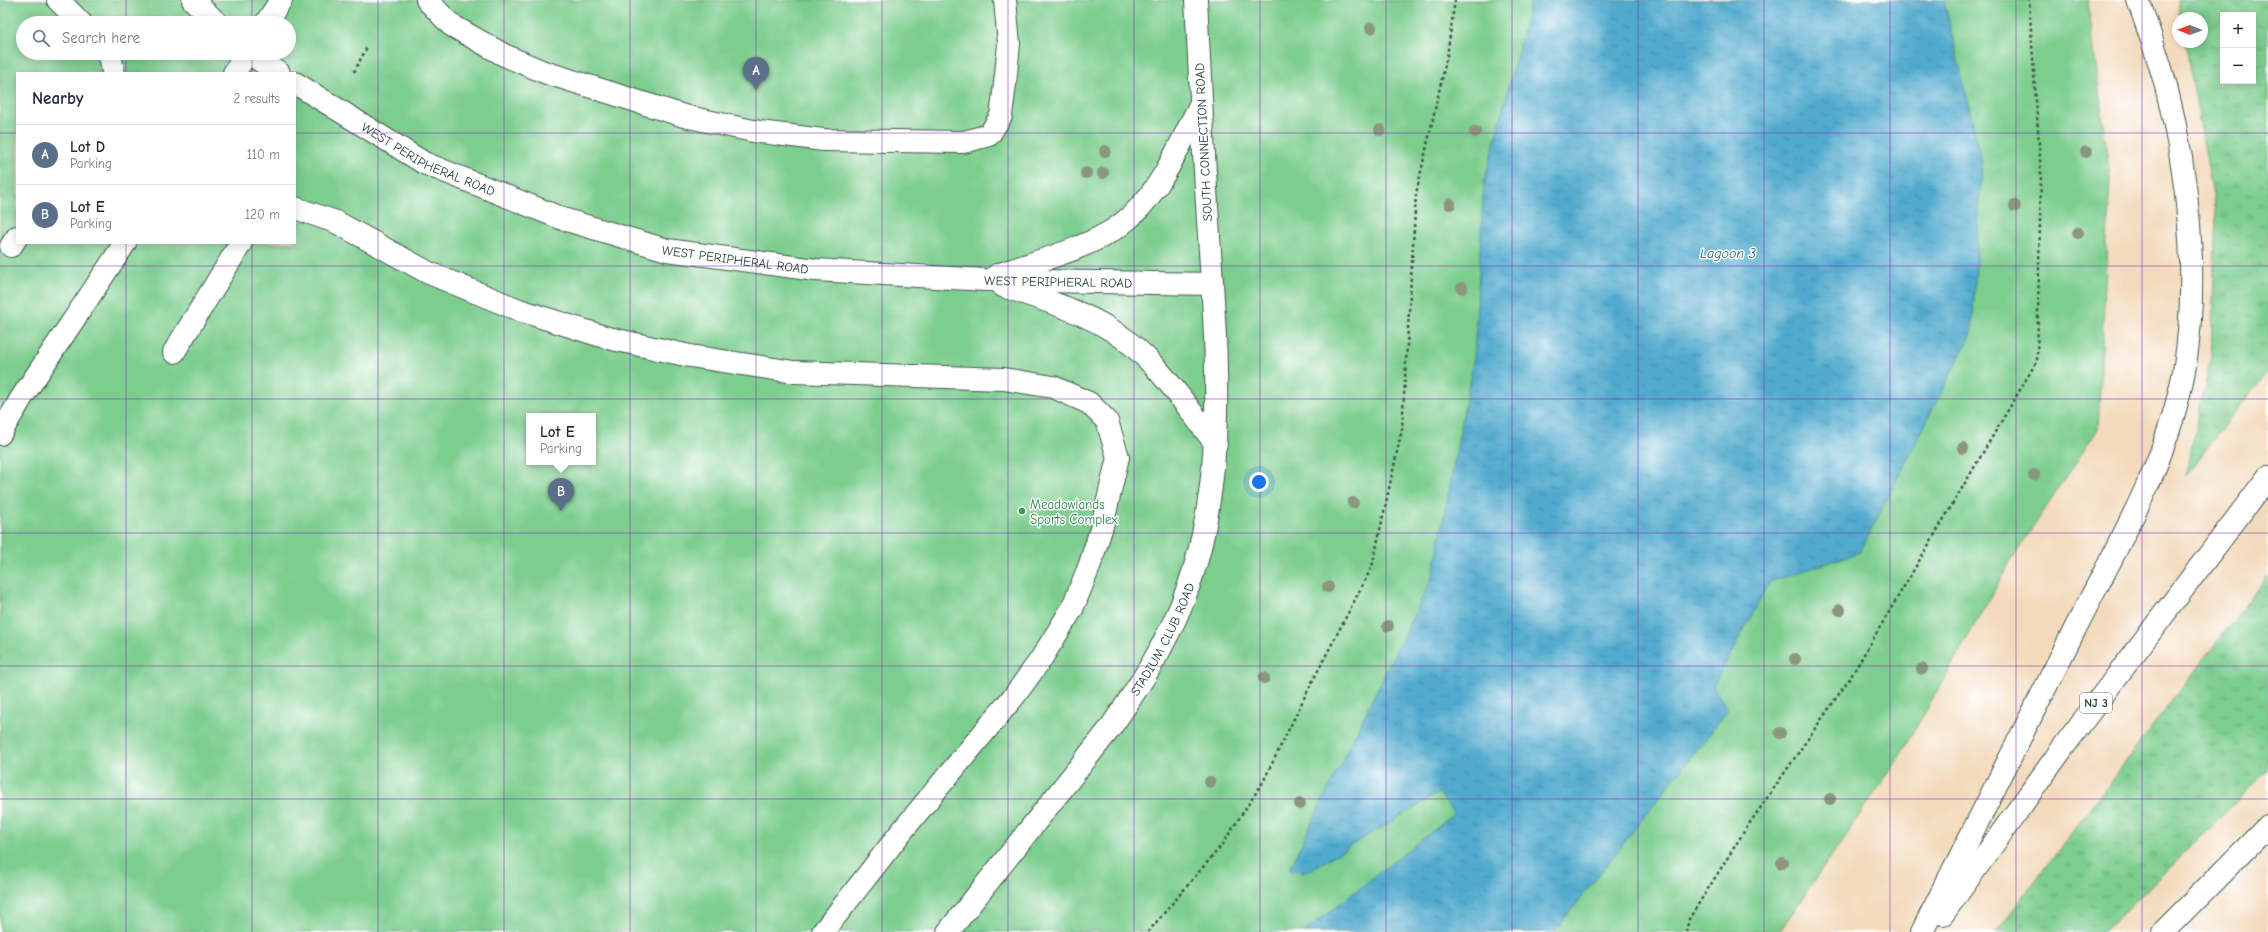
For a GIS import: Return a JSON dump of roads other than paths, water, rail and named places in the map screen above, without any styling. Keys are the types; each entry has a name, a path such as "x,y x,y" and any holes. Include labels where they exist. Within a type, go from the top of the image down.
{"main road":[{"path":"58,0 74,16"},
{"path":"193,0 210,16"},
{"path":"271,16 281,0"},
{"path":"427,0 451,25 504,54 544,72 684,116 753,131 823,140 964,142 989,135 1001,116 1009,44 1005,0"},
{"name":"SOUTH CONNECTION ROAD","path":"1196,0 1200,105 1212,284"},
{"path":"1922,932 2146,493 2163,449 2176,407 2185,364 2189,319 2189,228 2183,178 2166,86 2138,0"},
{"path":"111,60 112,72"},
{"path":"235,72 243,60"},
{"path":"259,60 277,72"},
{"name":"WEST PERIPHERAL ROAD","path":"296,84 424,163 563,218 667,250 816,270 985,280 1212,284"},
{"path":"985,280 1099,238 1120,226 1139,208 1157,185 1200,105"},
{"path":"296,208 336,222 429,273 519,310 608,338 690,356 794,372 1004,379 1053,387 1089,403 1106,421 1118,457 1102,526 1089,567 1072,609 1042,659 1015,695 902,831 823,932"},
{"path":"0,434 22,397 124,244"},
{"path":"174,352 240,244"},
{"path":"985,280 1092,319 1114,332 1132,345 1150,362 1216,444"},
{"name":"STADIUM CLUB ROAD","path":"948,932 1108,731 1132,698 1163,644 1195,565 1208,506 1216,444 1212,284"},
{"name":"NJ 3","path":"1930,932 2076,730 2268,477"},
{"path":"2163,932 2268,826"}],"water":[{"name":"Lagoon 3","path":"1531,0 1944,0 1982,163 1972,332 1860,552 1770,582 1713,686 1728,710 1554,932 1304,932 1454,814 1439,793 1307,872 1289,869 1433,576 1474,357 1484,183"}],"place":[{"name":"Lot D","path":"756,90"},
{"name":"Lot E","path":"561,511"},
{"name":"Meadowlands Sports Complex","path":"1022,511"}]}
